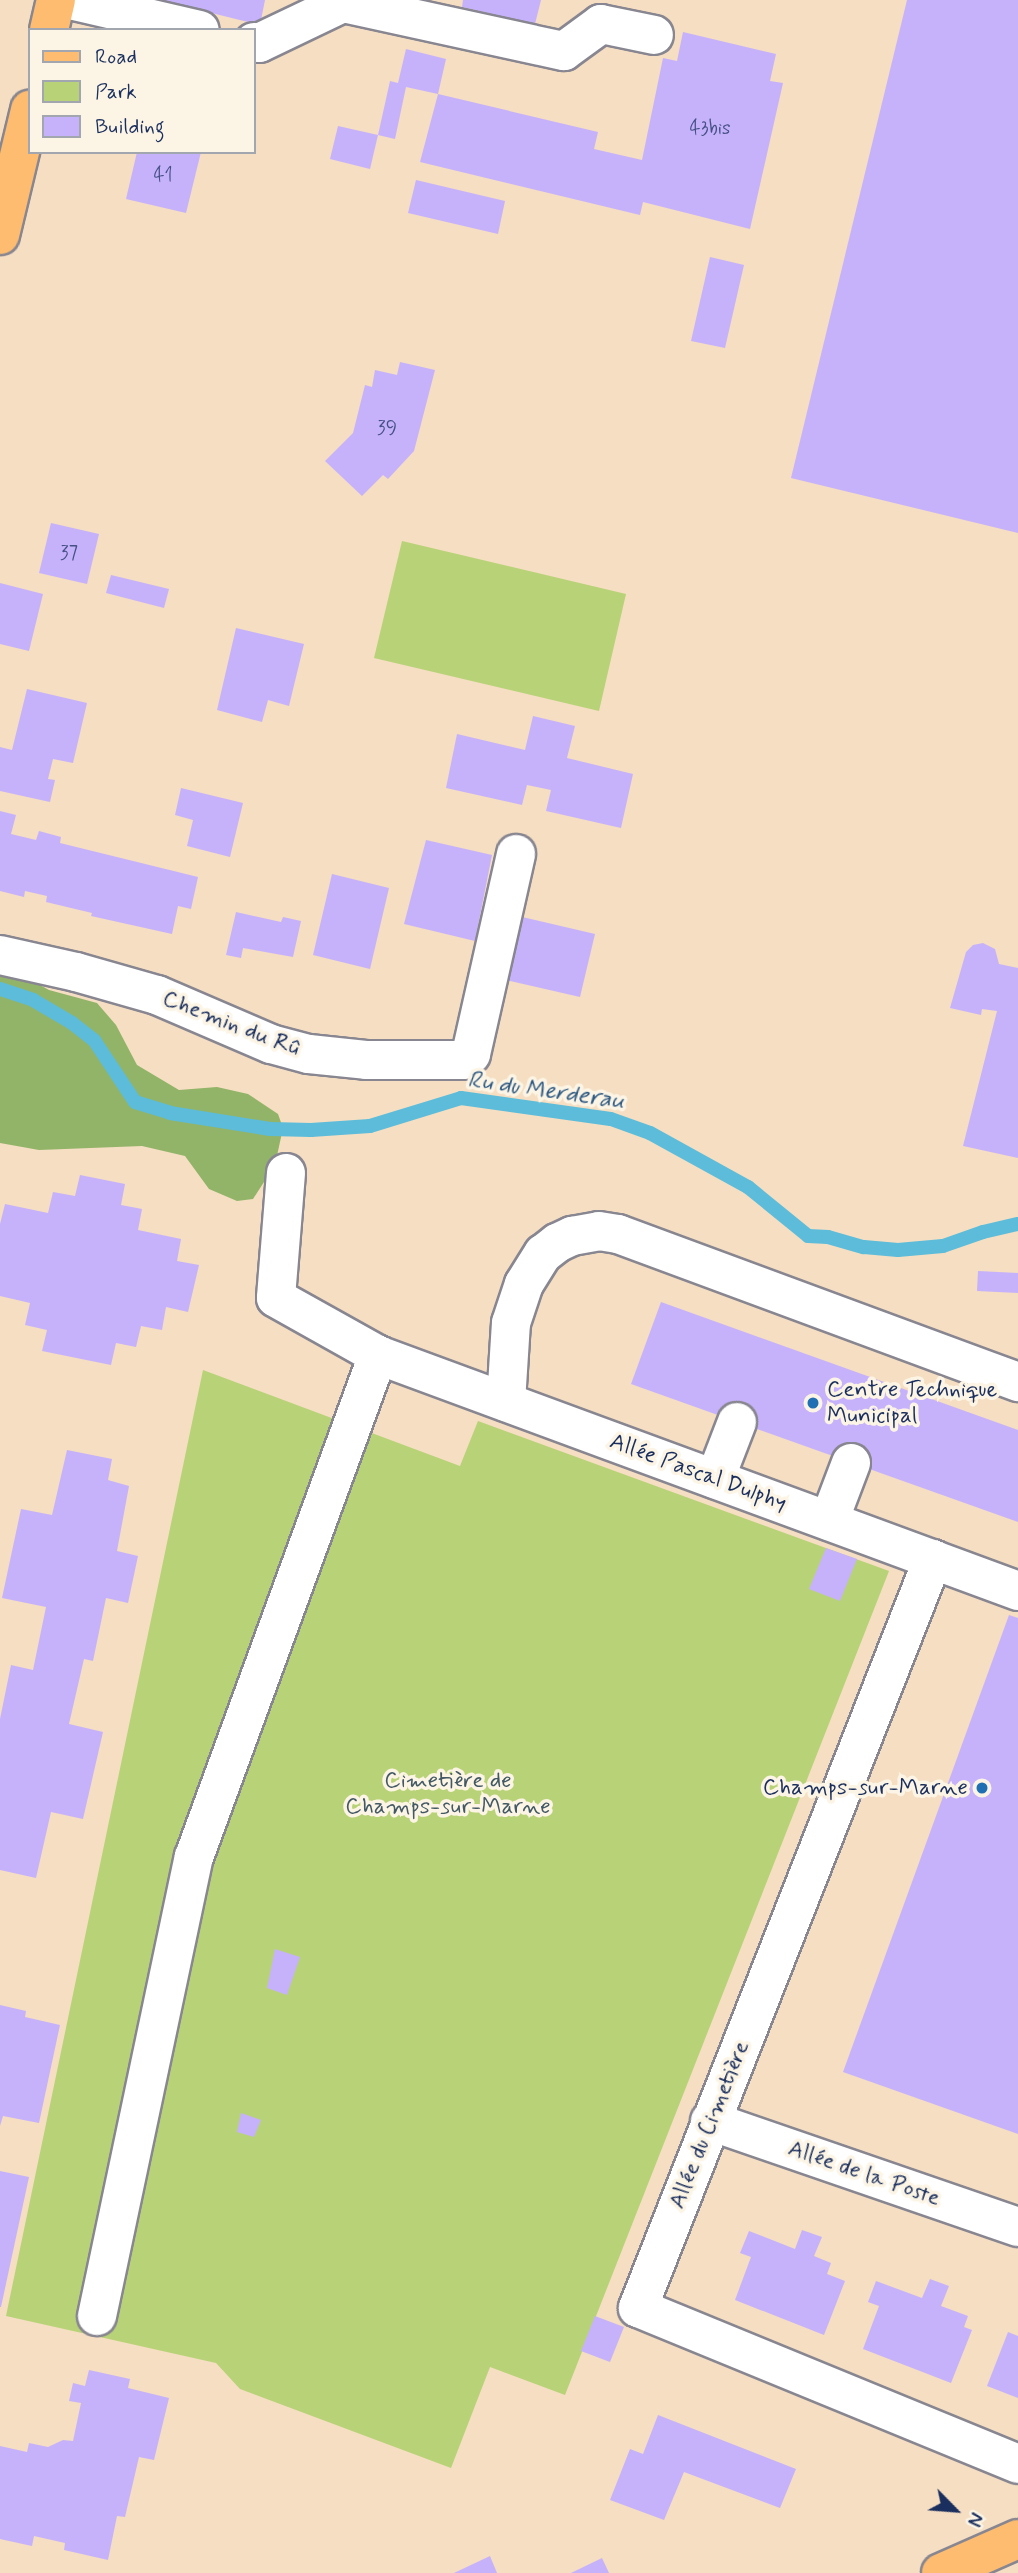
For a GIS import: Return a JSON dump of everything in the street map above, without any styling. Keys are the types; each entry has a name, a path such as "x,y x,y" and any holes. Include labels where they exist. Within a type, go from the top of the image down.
{"main road":[{"path":"49,28 56,0"},
{"path":"0,235 28,118"},
{"path":"941,2573 1018,2539"}],"street":[{"path":"70,0 191,28"},
{"path":"256,42 344,3 564,51 601,24 654,35"},
{"name":"Chemin du Rû","path":"0,955 76,972 157,995 271,1044 309,1054 366,1060 463,1060 471,1054 516,855"},
{"name":"Allée Pascal Dulphy","path":"286,1173 276,1298 378,1355 1018,1591"},
{"path":"506,1402 512,1323 524,1284 543,1254 557,1243 572,1236 599,1231 618,1234 1018,1382"},
{"path":"97,2316 194,1857 378,1355"},
{"path":"715,1479 737,1422"},
{"path":"829,1521 852,1463"},
{"name":"Allée du Cimetière","path":"933,1559 638,2308 1018,2464"},
{"name":"Allée de la Poste","path":"710,2121 1018,2227"}],"green space":[{"path":"402,541 626,594 599,711 374,658"},
{"path":"0,967 9,968 49,990 97,1003 116,1025 137,1065 179,1090 217,1087 248,1094 278,1114 283,1128 275,1165 253,1199 237,1201 209,1189 185,1156 142,1146 39,1150 0,1143"},
{"name":"Cimetière de Champs-sur-Marne","path":"203,1370 460,1466 478,1421 889,1571 565,2395 490,2367 451,2468 240,2389 216,2363 6,2316"}],"building":[{"path":"159,0 265,0 260,25"},
{"path":"463,0 541,0 535,24 462,7"},
{"path":"907,0 1018,0 1018,533 791,478"},
{"path":"683,32 776,54 770,81 783,83 750,229 643,202 640,215 420,162 438,94 598,132 594,149 642,160 663,58 677,61"},
{"path":"406,49 446,59 438,94 406,87 395,139 378,135 390,81 398,83"},
{"path":"338,126 378,135 370,169 330,159"},
{"path":"137,154 201,154 186,213 126,199"},
{"path":"416,180 505,201 498,234 408,213"},
{"path":"710,257 744,265 725,348 691,341"},
{"path":"400,362 435,370 414,451 388,479 383,475 362,496 325,461 353,433 365,385 372,387 375,370 397,375"},
{"path":"51,523 99,534 87,584 39,573"},
{"path":"111,575 169,589 164,608 106,593"},
{"path":"0,583 43,594 29,651 0,644"},
{"path":"236,628 304,644 289,706 268,700 262,722 217,710"},
{"path":"27,689 87,703 73,763 53,759 48,779 55,780 50,802 0,791 0,747 12,750"},
{"path":"533,716 575,726 567,758 633,774 621,828 546,811 551,790 527,785 522,805 446,788 457,734 525,750"},
{"path":"181,788 243,803 230,857 187,846 193,820 175,815"},
{"path":"0,811 16,815 11,834 36,840 39,831 61,837 60,843 198,877 191,909 178,906 172,934 91,916 92,913 46,902 47,896 25,891 24,897 0,891"},
{"path":"426,840 492,855 475,941 404,924"},
{"path":"332,874 389,888 370,969 313,955"},
{"path":"236,912 281,922 283,917 301,921 293,957 243,948 241,958 226,955"},
{"path":"518,916 595,934 580,997 502,979"},
{"path":"983,943 995,949 999,964 1018,968 1018,1158 963,1146 997,1011 982,1009 981,1015 950,1008 966,952 973,945"},
{"path":"80,1175 125,1184 121,1205 142,1209 138,1230 181,1239 177,1261 199,1265 188,1312 166,1307 162,1330 141,1326 136,1347 116,1343 111,1365 42,1351 47,1330 25,1325 30,1303 0,1296 0,1224 5,1204 48,1213 53,1192 75,1196"},
{"path":"978,1271 1018,1273 1018,1293 977,1291"},
{"name":"Centre Technique Municipal","path":"661,1302 1018,1430 1018,1522 631,1384"},
{"path":"67,1450 112,1459 108,1480 129,1486 117,1551 138,1556 128,1603 106,1598 93,1661 84,1659 69,1724 103,1732 83,1819 51,1812 36,1878 0,1870 0,1719 11,1665 33,1670 46,1607 2,1598 21,1509 52,1515"},
{"path":"826,1548 857,1559 840,1601 809,1589"},
{"name":"Champs-sur-Marne","path":"1009,1615 1018,1618 1018,2134 843,2072"},
{"path":"275,1949 300,1957 287,1995 267,1988"},
{"path":"0,2005 26,2011 25,2017 60,2025 39,2123 3,2116 0,2126"},
{"path":"241,2113 261,2120 254,2137 237,2132"},
{"path":"0,2171 29,2177 1,2307 0,2307"},
{"path":"802,2230 822,2237 814,2256 831,2263 827,2274 845,2281 824,2335 735,2300 751,2257 740,2253 749,2231 795,2249"},
{"path":"930,2279 949,2286 941,2306 968,2316 964,2327 972,2330 951,2383 863,2349 879,2306 868,2302 876,2281 922,2298"},
{"path":"595,2316 624,2327 610,2362 581,2351"},
{"path":"1008,2332 1018,2336 1018,2398 987,2386"},
{"path":"89,2370 130,2379 128,2388 169,2398 154,2460 139,2457 125,2517 117,2516 108,2560 64,2550 65,2543 34,2536 32,2546 0,2539 0,2446 27,2452 29,2443 48,2447 63,2440 73,2441 81,2403 69,2401 73,2383 85,2386"},
{"path":"658,2415 796,2469 780,2508 684,2472 664,2520 610,2500 630,2449 643,2454"},
{"path":"490,2556 497,2573 454,2573"},
{"path":"602,2558 609,2573 571,2573"}],"waterway":[{"name":"Ru du Merderau","path":"0,989 33,1000 72,1023 94,1040 135,1102 170,1113 270,1129 311,1130 370,1126 461,1098 611,1119 650,1133 748,1187 808,1236 828,1237 864,1247 898,1250 943,1246 983,1232 1018,1224"}],"place":[{"name":"Centre Technique Municipal","path":"813,1403"},
{"name":"Champs-sur-Marne","path":"982,1788"}]}
